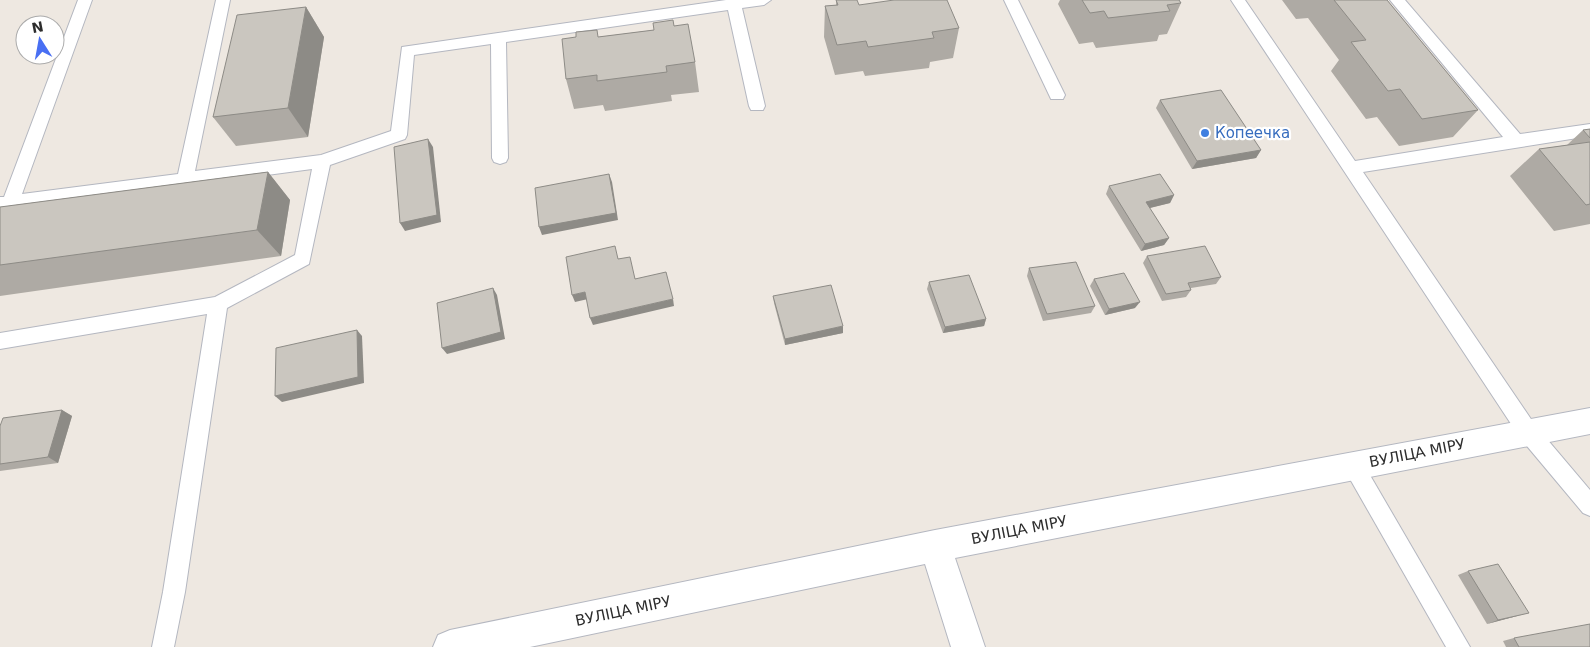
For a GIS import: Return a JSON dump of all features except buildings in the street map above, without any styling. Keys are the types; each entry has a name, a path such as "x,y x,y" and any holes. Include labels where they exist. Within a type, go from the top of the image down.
{"main road":[{"name":"ВУЛІЦА МІРУ","path":"450,647 935,546 1590,421"},
{"path":"935,546 968,647"}],"lane":[{"path":"85,0 6,203 322,161 399,135 407,50 733,2 764,0"},
{"path":"185,178 223,0"},
{"path":"1011,0 1057,95"},
{"path":"1238,0 1528,432 1590,506"},
{"path":"1397,0 1516,141"},
{"path":"733,2 757,106"},
{"path":"498,37 500,158"},
{"path":"1350,168 1590,130"},
{"path":"0,341 218,304 304,259 322,161"},
{"path":"163,647 174,592 218,304"},
{"path":"1353,465 1459,647"}],"place":[{"name":"Копеечка","path":"1205,133"}]}
